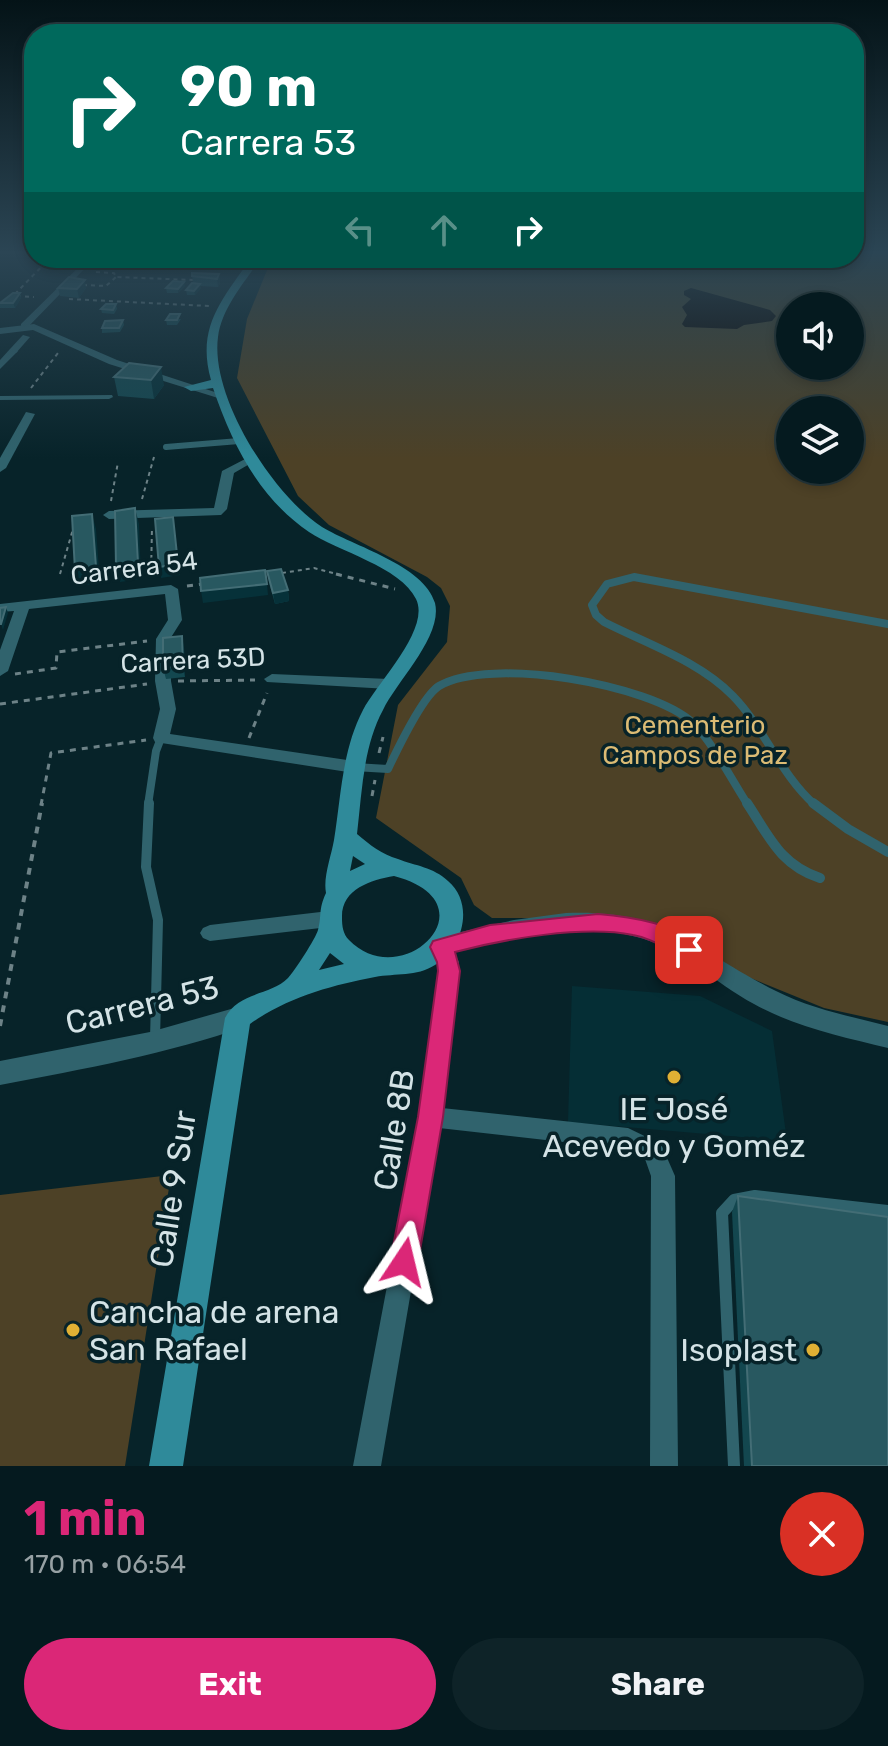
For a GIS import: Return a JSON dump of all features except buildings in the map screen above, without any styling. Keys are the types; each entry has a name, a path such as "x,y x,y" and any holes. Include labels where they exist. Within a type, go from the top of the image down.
{"main road":[{"path":"218,322 212,335 213,359 239,441 249,460 280,499 316,531 406,578 423,596 428,612 422,631 372,712 354,767 330,925 295,989"},
{"path":"191,387 221,390"},
{"path":"330,925 335,940 352,957 378,966 409,965 442,946 454,920 450,897 435,879 368,856 345,836"},
{"path":"336,891 359,875 394,867"},
{"name":"Carrera 53","path":"238,1018 258,1002 378,966"},
{"name":"Calle 9 Sur","path":"166,1466 238,1018"}],"street":[{"path":"0,366 33,322"},
{"path":"3,330 25,332 34,327 65,343 191,387"},
{"path":"0,350 13,351"},
{"path":"0,398 109,397"},
{"path":"0,468 14,432 30,414"},
{"path":"109,515 213,513 221,509 228,471 249,460"},
{"path":"171,589 175,620 163,639 163,681 168,709 161,738 244,753 354,767"},
{"name":"Carrera 54","path":"0,608 171,589"},
{"path":"7,672 23,606"},
{"name":"Carrera 53D","path":"272,679 389,684"},
{"path":"454,920 490,934"},
{"path":"442,946 490,934 598,922 636,926 671,939 766,999 813,1017 888,1037"},
{"path":"210,933 330,925"},
{"name":"Calle 8B","path":"367,1466 430,1117 449,971 449,962 442,946"},
{"name":"Carrera 53","path":"0,1073 154,1043 238,1018"},
{"path":"430,1117 628,1139 653,1152 663,1176 664,1466"}],"lane":[{"path":"166,447 239,441"},
{"path":"888,624 634,577 607,584 592,605 596,615 604,622 723,687 804,794 852,832 888,852"},
{"path":"354,767 377,770 392,765 404,735 437,687 462,677 502,674 560,677 611,686 671,708 694,724 783,857 798,871 820,878"},
{"path":"154,1043 158,920 146,854 149,798 161,738"},
{"path":"734,1466 722,1213 734,1200 755,1196 888,1211"}],"path":[{"path":"22,399 65,343"},
{"path":"138,513 154,457"},
{"path":"60,574 75,522 109,515 118,462"},
{"path":"151,575 152,512"},
{"path":"271,575 314,568 402,591"},
{"name":"Carrera 54","path":"171,589 214,583"},
{"path":"7,672 56,668 57,652 163,639"},
{"path":"244,753 272,679"},
{"name":"Carrera 53D","path":"0,704 163,681 272,679"},
{"path":"370,805 384,736"},
{"path":"0,1026 51,753 161,738"}],"shaded area":[{"path":"683,322 762,322 737,329 685,327"},
{"name":"IE José Acevedo y Goméz","path":"572,986 700,996 772,1031 787,1141 568,1122"}],"green space":[{"name":"Cementerio Campos de Paz","path":"246,322 776,322 776,380 864,380 864,322 888,322 888,1022 824,1008 604,918 492,918 474,905 461,878 376,818 398,705 447,642 450,606 441,588 427,577 329,525 298,496 237,378"},
{"name":"Cancha de arena San Rafael","path":"171,1175 125,1466 0,1466 0,1195"}],"place":[{"name":"IE José Acevedo y Goméz","path":"674,1077"},
{"name":"Cancha de arena San Rafael","path":"73,1330"},
{"name":"Isoplast","path":"813,1350"}],"route":[{"path":"404,1262 430,1117 449,971 449,962 441,947 490,934 598,922 636,926 671,939 689,950"}]}
